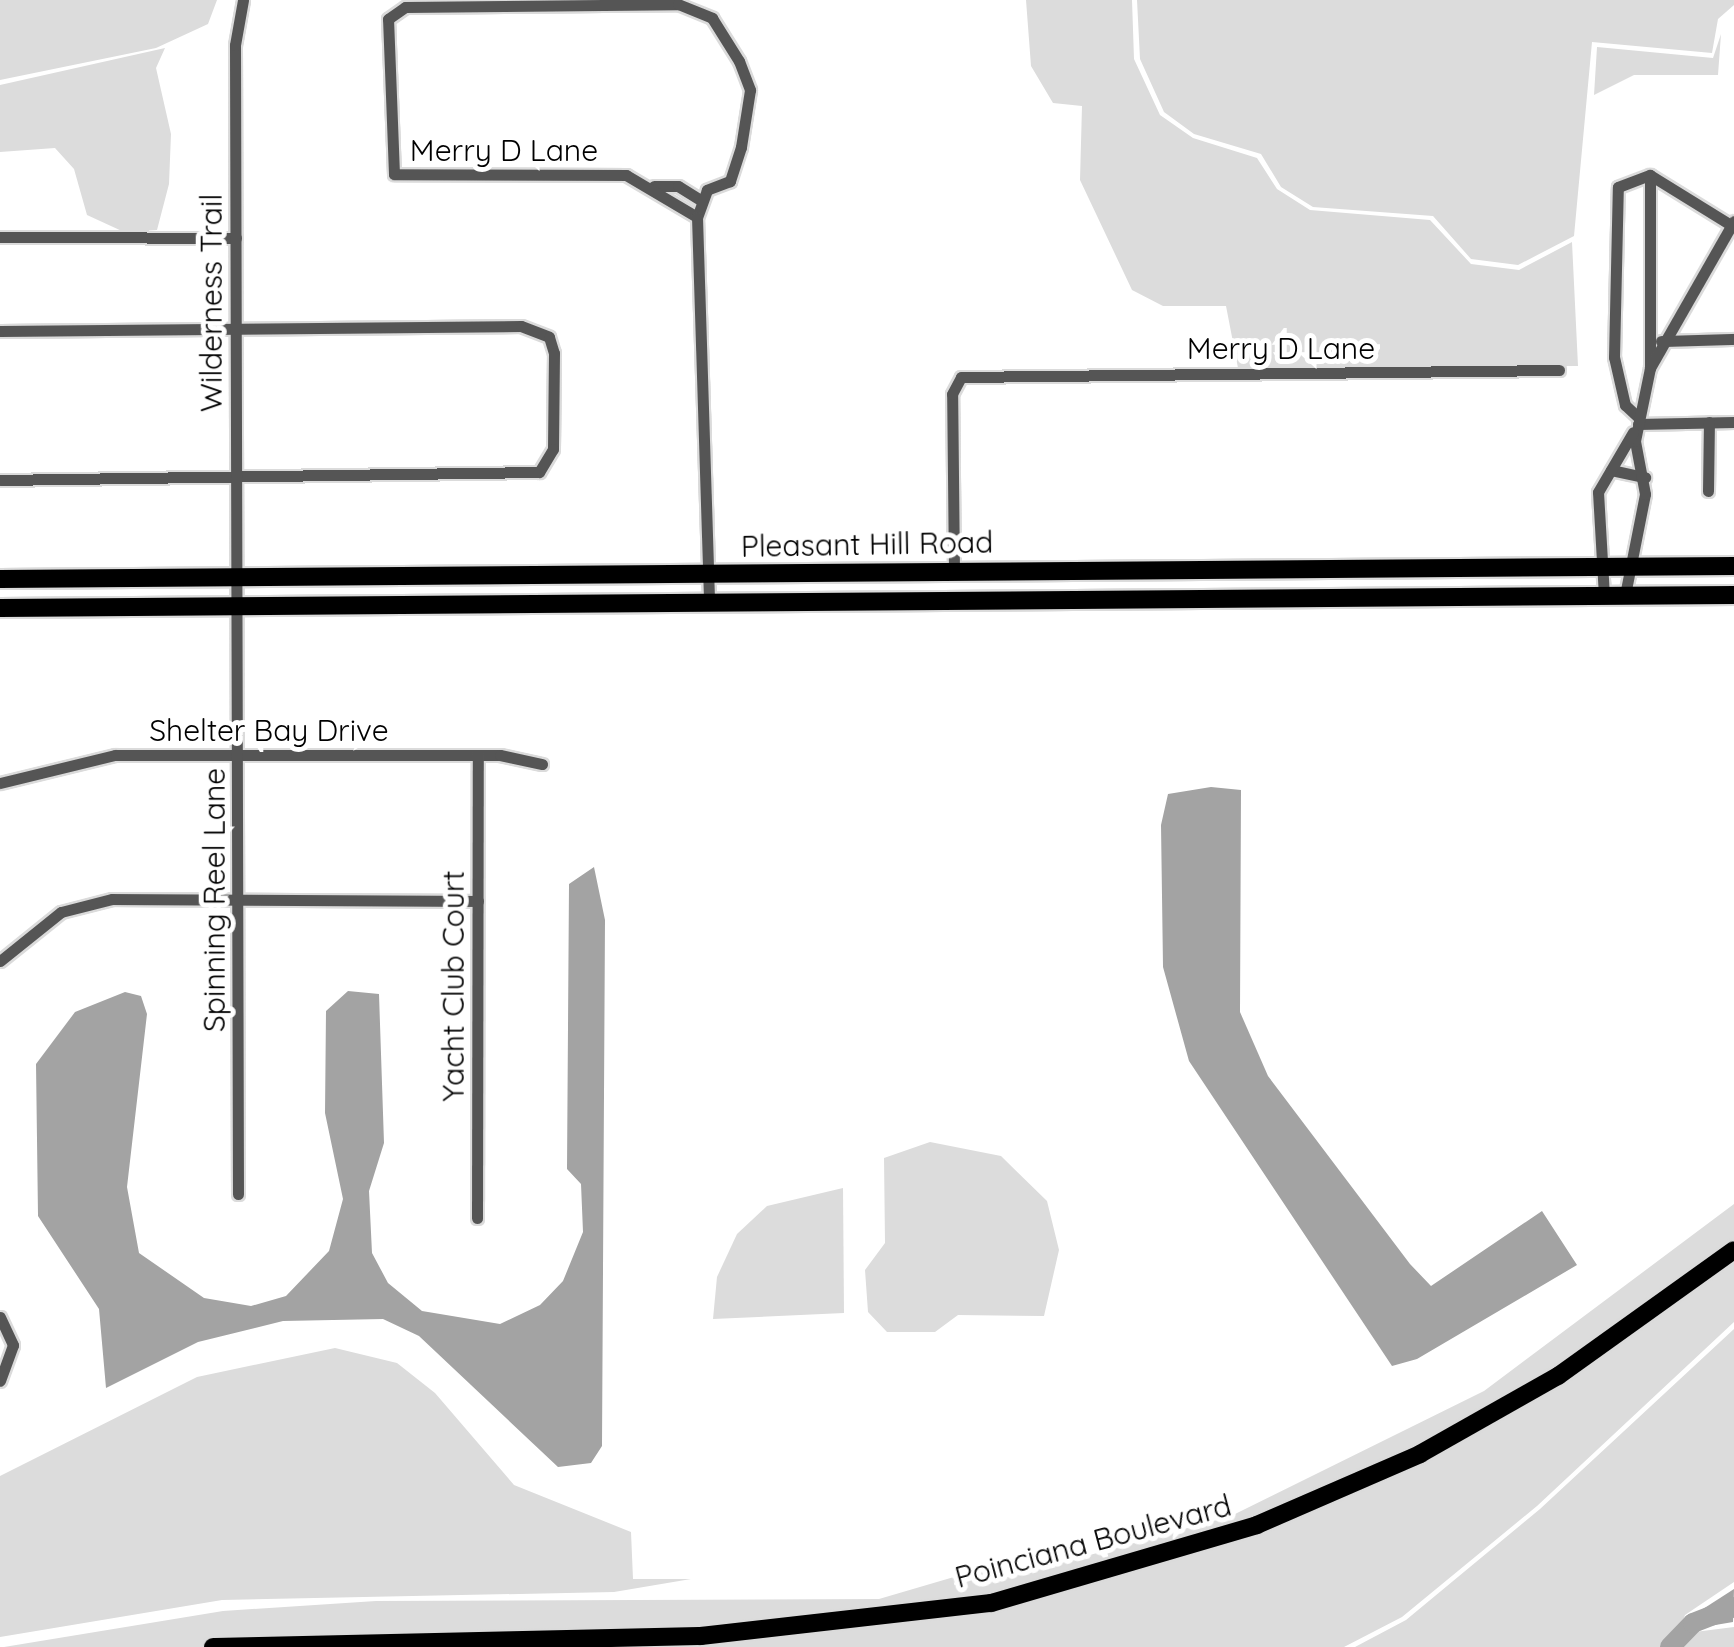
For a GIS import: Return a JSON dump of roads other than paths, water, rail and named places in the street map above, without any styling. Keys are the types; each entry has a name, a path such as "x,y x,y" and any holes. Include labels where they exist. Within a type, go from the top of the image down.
{"main road":[{"name":"Pleasant Hill Road","path":"0,579 1600,564 1734,566"},
{"path":"901,601 954,571"},
{"name":"Pleasant Hill Road","path":"0,608 1734,595"},
{"name":"Poinciana Boulevard","path":"213,1647 700,1636 991,1603 1257,1525 1420,1454 1558,1376 1734,1250"}],"street":[{"name":"Wilderness Trail","path":"240,606 236,238 242,0"},
{"name":"Merry D Lane","path":"654,186 678,186 700,200 730,182 750,90 712,18 692,6 405,7 388,19 394,174 626,176 654,186 697,217"},
{"path":"1625,595 1625,564 1644,477 1639,421 1650,368 1661,340 1733,223 1650,175"},
{"path":"1650,175 1650,368"},
{"path":"1650,175 1618,187 1612,267 1614,357 1625,404 1639,421 1734,422"},
{"path":"700,200 697,217 709,602"},
{"path":"0,238 236,238"},
{"path":"0,331 521,326 550,337 554,352 553,448 540,472 0,480"},
{"path":"1661,340 1734,339"},
{"name":"Merry D Lane","path":"954,571 952,394 961,377 1560,370"},
{"path":"1604,596 1598,492 1639,421"},
{"path":"1708,422 1708,491"},
{"path":"1610,470 1644,477"},
{"name":"Spinning Reel Lane","path":"238,1194 240,606"},
{"name":"Shelter Bay Drive","path":"0,783 70,760 239,754 478,755 542,764"},
{"name":"Yacht Club Court","path":"477,1218 478,755"},
{"path":"0,961 36,926 87,903 238,899 478,901"},
{"path":"0,1316 13,1360 0,1381"}],"waterway":[{"path":"1670,1647 1693,1623 1734,1607"}]}
